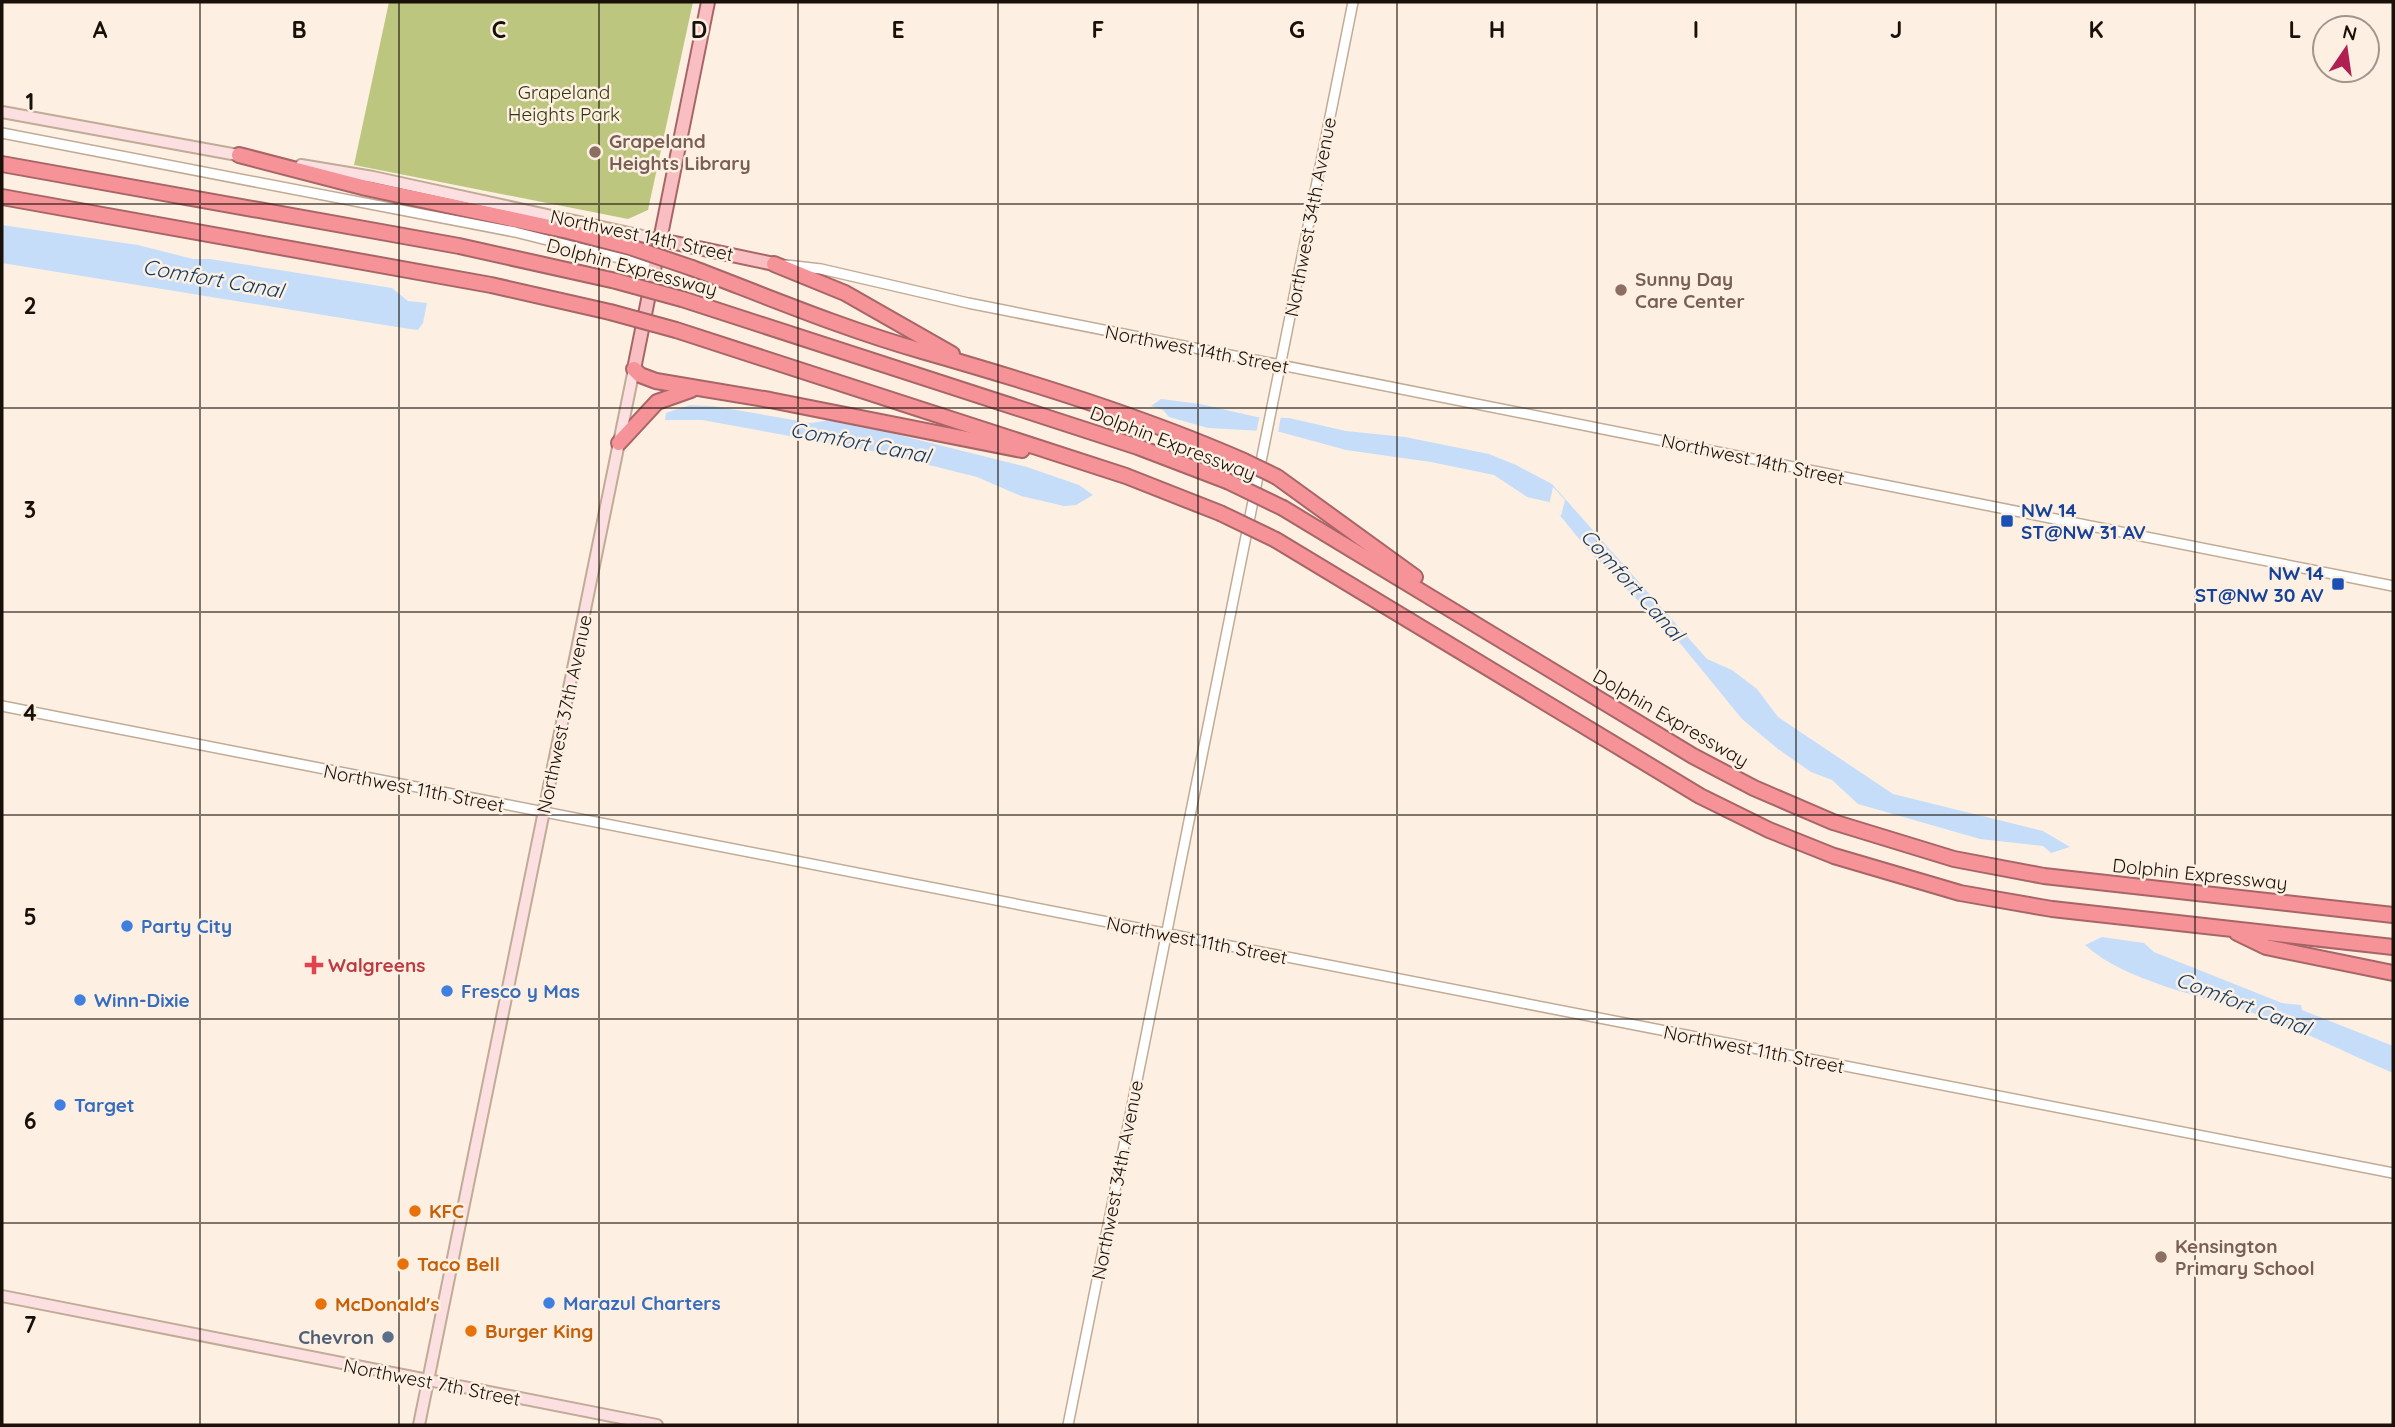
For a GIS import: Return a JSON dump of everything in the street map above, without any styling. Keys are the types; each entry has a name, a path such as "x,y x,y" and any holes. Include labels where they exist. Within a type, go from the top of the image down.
{"highway":[{"path":"239,155 366,188 633,248 877,337 965,362 1168,430 1277,477 1490,632"},
{"name":"Dolphin Expressway","path":"2,164 459,246 616,281 682,299 1138,447 1227,481 1283,508 1713,767 1797,807 1864,833 1954,859 2018,872 2393,915"},
{"path":"2,197 467,280 610,312 1156,487 1276,540 1700,796 1802,844 1867,868 1960,893 2052,909 2393,947"},
{"path":"774,264 845,293 965,362"},
{"path":"634,369 646,378 695,389 770,400 1073,459"},
{"path":"619,443 657,402 695,389"},
{"path":"2315,906 2393,905"},
{"path":"2226,928 2266,947 2393,973"}],"main road":[{"name":"Northwest 37th Avenue","path":"419,1425 708,2"},
{"name":"Northwest 14th Street","path":"2,112 368,176 774,264"},
{"name":"Northwest 7th Street","path":"2,1296 657,1425"}],"street":[{"name":"Northwest 34th Avenue","path":"1068,1425 1353,2"},
{"name":"Northwest 14th Street","path":"2,133 565,243 655,267"},
{"name":"Northwest 14th Street","path":"774,264 814,267 968,303 2393,586"},
{"name":"Northwest 11th Street","path":"2,706 543,814 2393,1173"}],"green space":[{"name":"Grapeland Heights Park","path":"389,2 693,2 648,210 628,219 354,165"}],"water":[{"name":"Comfort Canal","path":"2,225 138,245 193,259 210,259 392,288 408,301 427,303 423,323 418,330 2,263"},
{"name":"Comfort Canal","path":"1161,399 1200,404 1257,417 1289,418 1346,431 1405,437 1489,454 1516,465 1552,484 1707,659 1732,670 1757,689 1778,717 1893,794 2043,831 2070,847 2051,853 2043,846 1980,839 1858,804 1832,780 1811,772 1742,719 1679,642 1589,551 1549,502 1527,497 1494,475 1431,462 1346,450 1280,432 1208,428 1169,417 1163,410 1151,406"},
{"name":"Comfort Canal","path":"690,405 713,406 811,423 831,420 883,431 1027,467 1079,485 1093,495 1076,505 1064,506 1021,496 977,477 877,452 702,420 665,420 666,413"},
{"name":"Comfort Canal","path":"2102,937 2144,943 2154,952 2282,1003 2301,1005 2302,1010 2393,1046 2393,1073 2259,1015 2144,979 2122,969 2085,945"}],"pier":[{"path":"1260,415 1281,415 1278,433 1256,433"},
{"path":"1553,487 1565,500 1561,516 1549,505"}],"place":[{"name":"Grapeland Heights Library","path":"595,152"},
{"name":"Sunny Day Care Center","path":"1621,290"},
{"name":"NW 14 ST@NW 31 AV","path":"2007,521"},
{"name":"NW 14 ST@NW 30 AV","path":"2338,584"},
{"name":"Party City","path":"127,926"},
{"name":"Walgreens","path":"314,965"},
{"name":"Fresco y Mas","path":"447,991"},
{"name":"Winn-Dixie","path":"80,1000"},
{"name":"Target","path":"60,1105"},
{"name":"KFC","path":"415,1211"},
{"name":"Kensington Primary School","path":"2161,1257"},
{"name":"Taco Bell","path":"403,1264"},
{"name":"Marazul Charters","path":"549,1303"},
{"name":"McDonald's","path":"321,1304"},
{"name":"Burger King","path":"471,1331"},
{"name":"Chevron","path":"388,1337"}]}
